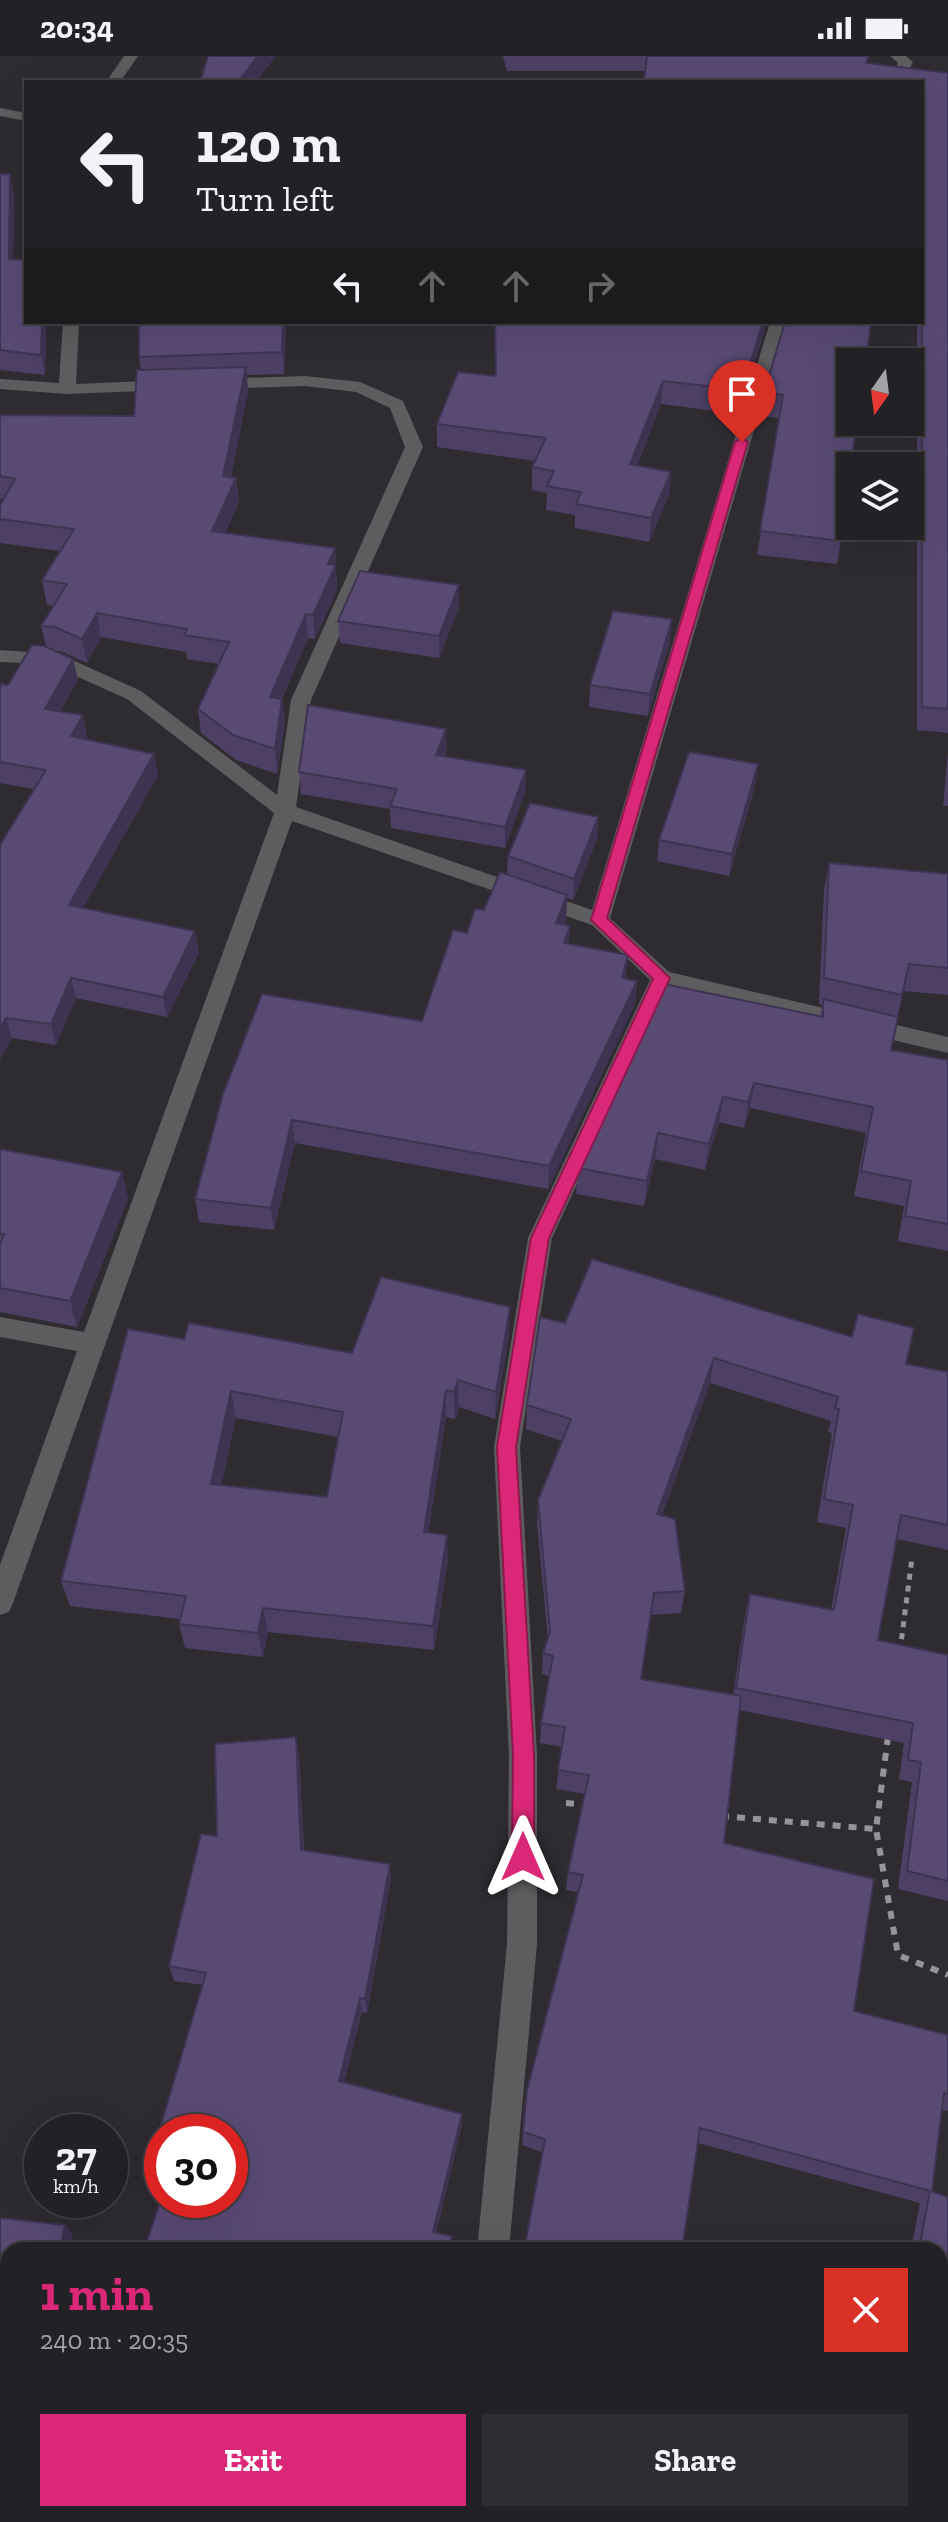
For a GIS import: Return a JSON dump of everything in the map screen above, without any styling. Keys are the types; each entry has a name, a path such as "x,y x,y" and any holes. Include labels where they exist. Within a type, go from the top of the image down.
{"street":[{"path":"114,80 131,56"},
{"path":"897,56 906,62 897,80"},
{"path":"0,112 24,117"},
{"path":"67,389 71,324"},
{"path":"599,920 777,324"},
{"path":"0,384 67,389 305,381 360,387 397,405 414,447 301,700 285,811 91,1343 0,1603"},
{"path":"0,656 52,658 134,695 285,811 599,920 662,978 948,1045"},
{"path":"494,2242 522,1944 523,1799 507,1447 540,1238 662,978"},
{"path":"0,1327 91,1343"}],"path":[{"path":"898,1663 912,1558"},
{"path":"890,1723 876,1829 898,1955 948,1975"},
{"path":"523,1799 600,1806"},
{"path":"707,1815 876,1829"}],"building":[{"path":"208,56 258,56 240,80 201,80"},
{"path":"647,56 868,56 866,63 948,73 948,709 922,707 924,80 644,80"},
{"path":"0,174 10,174 9,259 24,260 24,324 42,324 41,355 0,350"},
{"path":"139,324 283,324 282,352 139,357"},
{"path":"495,324 762,324 742,390 663,381 630,464 671,472 651,518 576,504 581,492 547,486 554,471 532,467 546,438 437,424 458,372 496,376"},
{"path":"784,324 871,324 868,348 836,348 836,436 855,436 853,452 836,452 836,540 841,541 760,531 783,395 764,393"},
{"path":"246,367 223,476 236,478 212,531 335,548 328,564 336,565 313,615 306,614 270,697 282,699 275,749 233,735 198,709 229,642 184,635 187,629 97,613 82,639 55,627 41,626 67,584 42,580 74,529 0,519 0,505 15,479 0,476 0,415 134,416 137,370"},
{"path":"360,571 459,585 439,636 338,621"},
{"path":"613,611 672,619 650,694 590,685"},
{"path":"32,645 44,646 73,659 45,709 83,715 71,736 154,754 69,905 195,931 163,997 71,978 51,1024 6,1018 0,1028 0,845 46,770 0,762 0,686 8,685"},
{"path":"308,705 446,729 436,755 526,770 505,827 390,806 397,789 299,772"},
{"path":"689,752 758,764 732,854 659,840"},
{"path":"530,803 598,817 574,879 508,856"},
{"path":"829,863 948,874 948,968 909,964 902,995 824,978"},
{"path":"500,872 567,895 556,923 570,926 564,943 628,955 622,978 637,981 549,1166 292,1120 271,1208 195,1199 223,1094 262,994 422,1021 453,930 467,933 475,909 484,910"},
{"path":"664,984 823,1017 823,999 898,1017 891,1050 948,1060 948,1224 905,1216 911,1181 861,1171 873,1107 754,1083 748,1102 723,1097 709,1144 658,1133 647,1181 578,1168"},
{"path":"0,1149 122,1172 70,1301 0,1288 0,1244 4,1234 0,1234"},
{"path":"592,1259 852,1337 858,1314 914,1328 906,1364 948,1372 948,1525 901,1515 878,1640 948,1655 948,1881 907,1871 921,1762 908,1760 913,1723 736,1688 750,1594 834,1610 853,1505 824,1499 839,1409 835,1408 838,1397 714,1358 657,1514 675,1519 685,1591 654,1593 641,1679 741,1696 724,1843 874,1879 854,2011 948,2035 948,2094 944,2093 932,2191 948,2197 948,2242 920,2242 930,2191 700,2128 683,2242 526,2242 545,2139 523,2132 527,2090 583,1875 568,1872 589,1775 558,1770 565,1727 541,1723 553,1656 543,1653 550,1632 538,1500 571,1419 527,1405 540,1317 565,1323"},
{"path":"381,1277 510,1307 496,1392 458,1380 454,1392 446,1390 424,1532 447,1535 433,1626 263,1608 258,1633 179,1624 186,1596 61,1581 128,1329 184,1339 189,1323 352,1353","holes":["231,1391 343,1412 327,1497 211,1484"]},
{"path":"296,1737 301,1850 390,1864 365,1999 360,1998 339,2081 462,2114 433,2232 452,2236 451,2242 147,2242 155,2218 248,2218 248,2114 164,2114 206,1973 169,1966 201,1834 217,1836 215,1744"},
{"path":"0,2218 65,2225 62,2242 0,2242"}],"route":[{"path":"523,1857 523,1755 507,1447 540,1238 662,978 599,920 742,442"}]}
